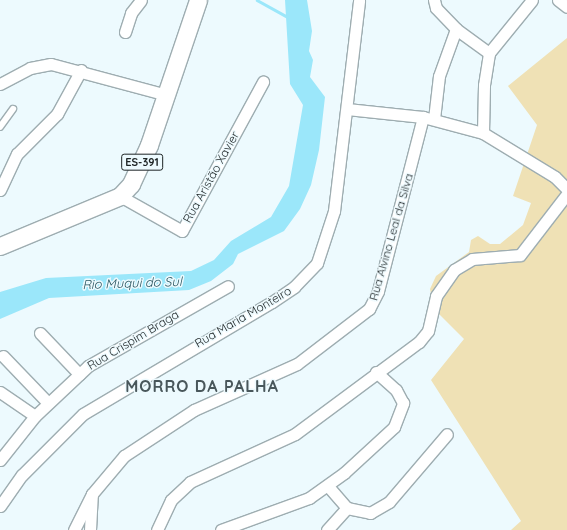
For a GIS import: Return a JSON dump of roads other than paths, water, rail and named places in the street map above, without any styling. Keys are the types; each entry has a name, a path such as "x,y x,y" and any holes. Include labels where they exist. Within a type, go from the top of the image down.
{"main road":[{"name":"ES-391","path":"120,196 139,170 167,95 198,0"},
{"path":"0,246 120,196"}],"street":[{"path":"125,32 131,13 141,0"},
{"name":"Rua Maria Monteiro","path":"0,506 22,475 83,414 272,302 308,275 329,232 347,109 359,0"},
{"path":"434,0 436,8 456,29 489,53"},
{"path":"483,133 484,85 489,53 532,0"},
{"path":"558,0 567,7"},
{"name":"Rua Alvino Leal da Silva","path":"74,530 92,494 124,456 153,434 194,410 297,364 369,309 378,291 439,76 456,29"},
{"path":"0,84 40,66 81,70 167,95"},
{"path":"0,190 17,154 57,114 81,70"},
{"name":"Rua Aristão Xavier","path":"120,196 182,231 263,82"},
{"path":"347,109 428,118 483,133 555,177 567,189"},
{"path":"157,530 171,500 190,482 295,434 428,332 436,296 454,270 472,259 520,255 567,194"},
{"name":"Rua Crispim Braga","path":"0,460 35,416 79,374 102,356 228,286"},
{"path":"40,333 79,374"},
{"path":"3,356 48,403"},
{"path":"221,530 309,498 328,486 394,427 402,414 403,403 396,390 376,372"},
{"path":"0,392 35,416"},
{"path":"328,486 347,508 370,513 389,502 447,434"},
{"path":"90,530 92,494"},
{"path":"327,530 347,508"}],"lane":[{"path":"0,127 14,110"}],"water":[{"name":"Rio Muqui do Sul","path":"285,0 307,0 312,31 309,51 313,60 310,77 325,97 319,150 311,185 300,209 284,231 238,254 233,264 211,281 189,290 49,298 0,319 0,292 46,278 191,271 214,260 231,241 271,217 289,186 303,105 290,84"}],"waterway":[{"path":"257,0 288,17"}],"district":[{"name":"MORRO DA PALHA","path":"202,386"}]}
